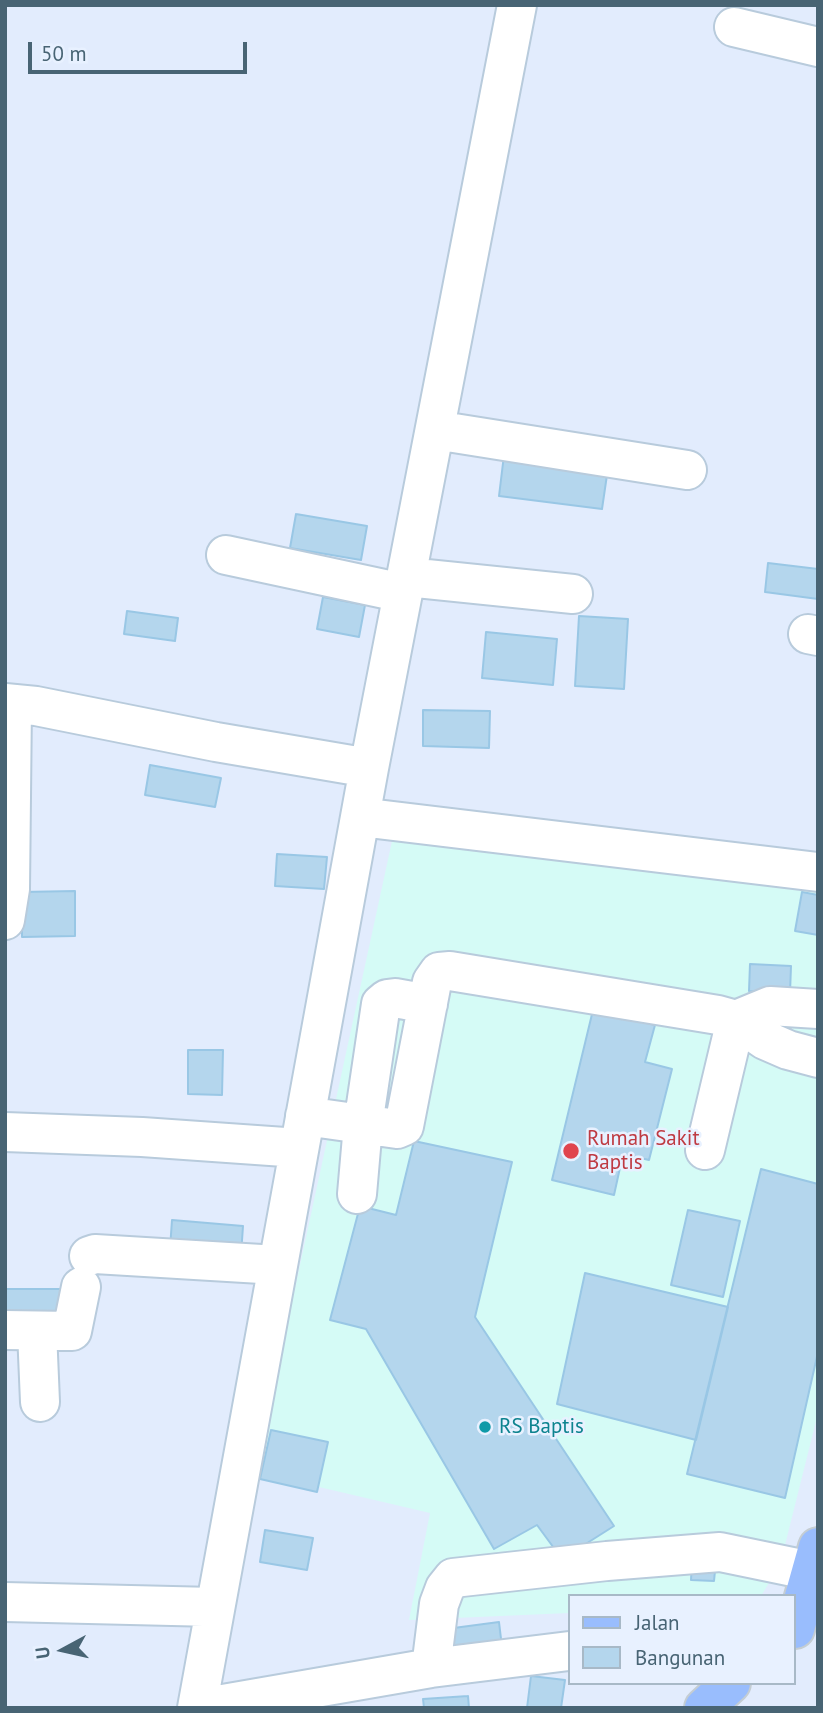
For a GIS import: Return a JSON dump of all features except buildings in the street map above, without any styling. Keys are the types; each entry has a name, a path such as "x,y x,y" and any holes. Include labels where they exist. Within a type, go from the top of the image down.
{"main road":[{"path":"800,1630 815,1559"},
{"path":"704,1708 729,1685"}],"street":[{"path":"517,5 369,768 198,1708 431,1668 568,1651"},
{"path":"734,27 818,47"},
{"path":"435,430 687,470"},
{"path":"226,555 405,585 573,594"},
{"path":"5,920 10,889 8,704 36,706 190,737 369,768"},
{"path":"360,817 818,872"},
{"path":"5,1132 142,1137 302,1132 363,1125 397,1129 404,1126 432,982 439,972 450,971 688,1009 736,1020 765,1040 818,1058"},
{"path":"736,1020 770,1006 818,1009"},
{"path":"705,1150 736,1020"},
{"path":"356,1194 363,1125"},
{"path":"40,1402 21,1331 72,1331 85,1271 95,1254 278,1265"},
{"path":"431,1668 439,1604 445,1588 453,1578 720,1552 815,1559"},
{"path":"5,1602 215,1606"}],"shaded area":[{"name":"Rumah Sakit Baptis","path":"394,832 818,889 818,1413 780,1565 762,1594 568,1594 568,1613 409,1620 430,1513 255,1472"}],"place":[{"name":"Rumah Sakit Baptis","path":"571,1151"},
{"name":"RS Baptis","path":"485,1427"}]}
